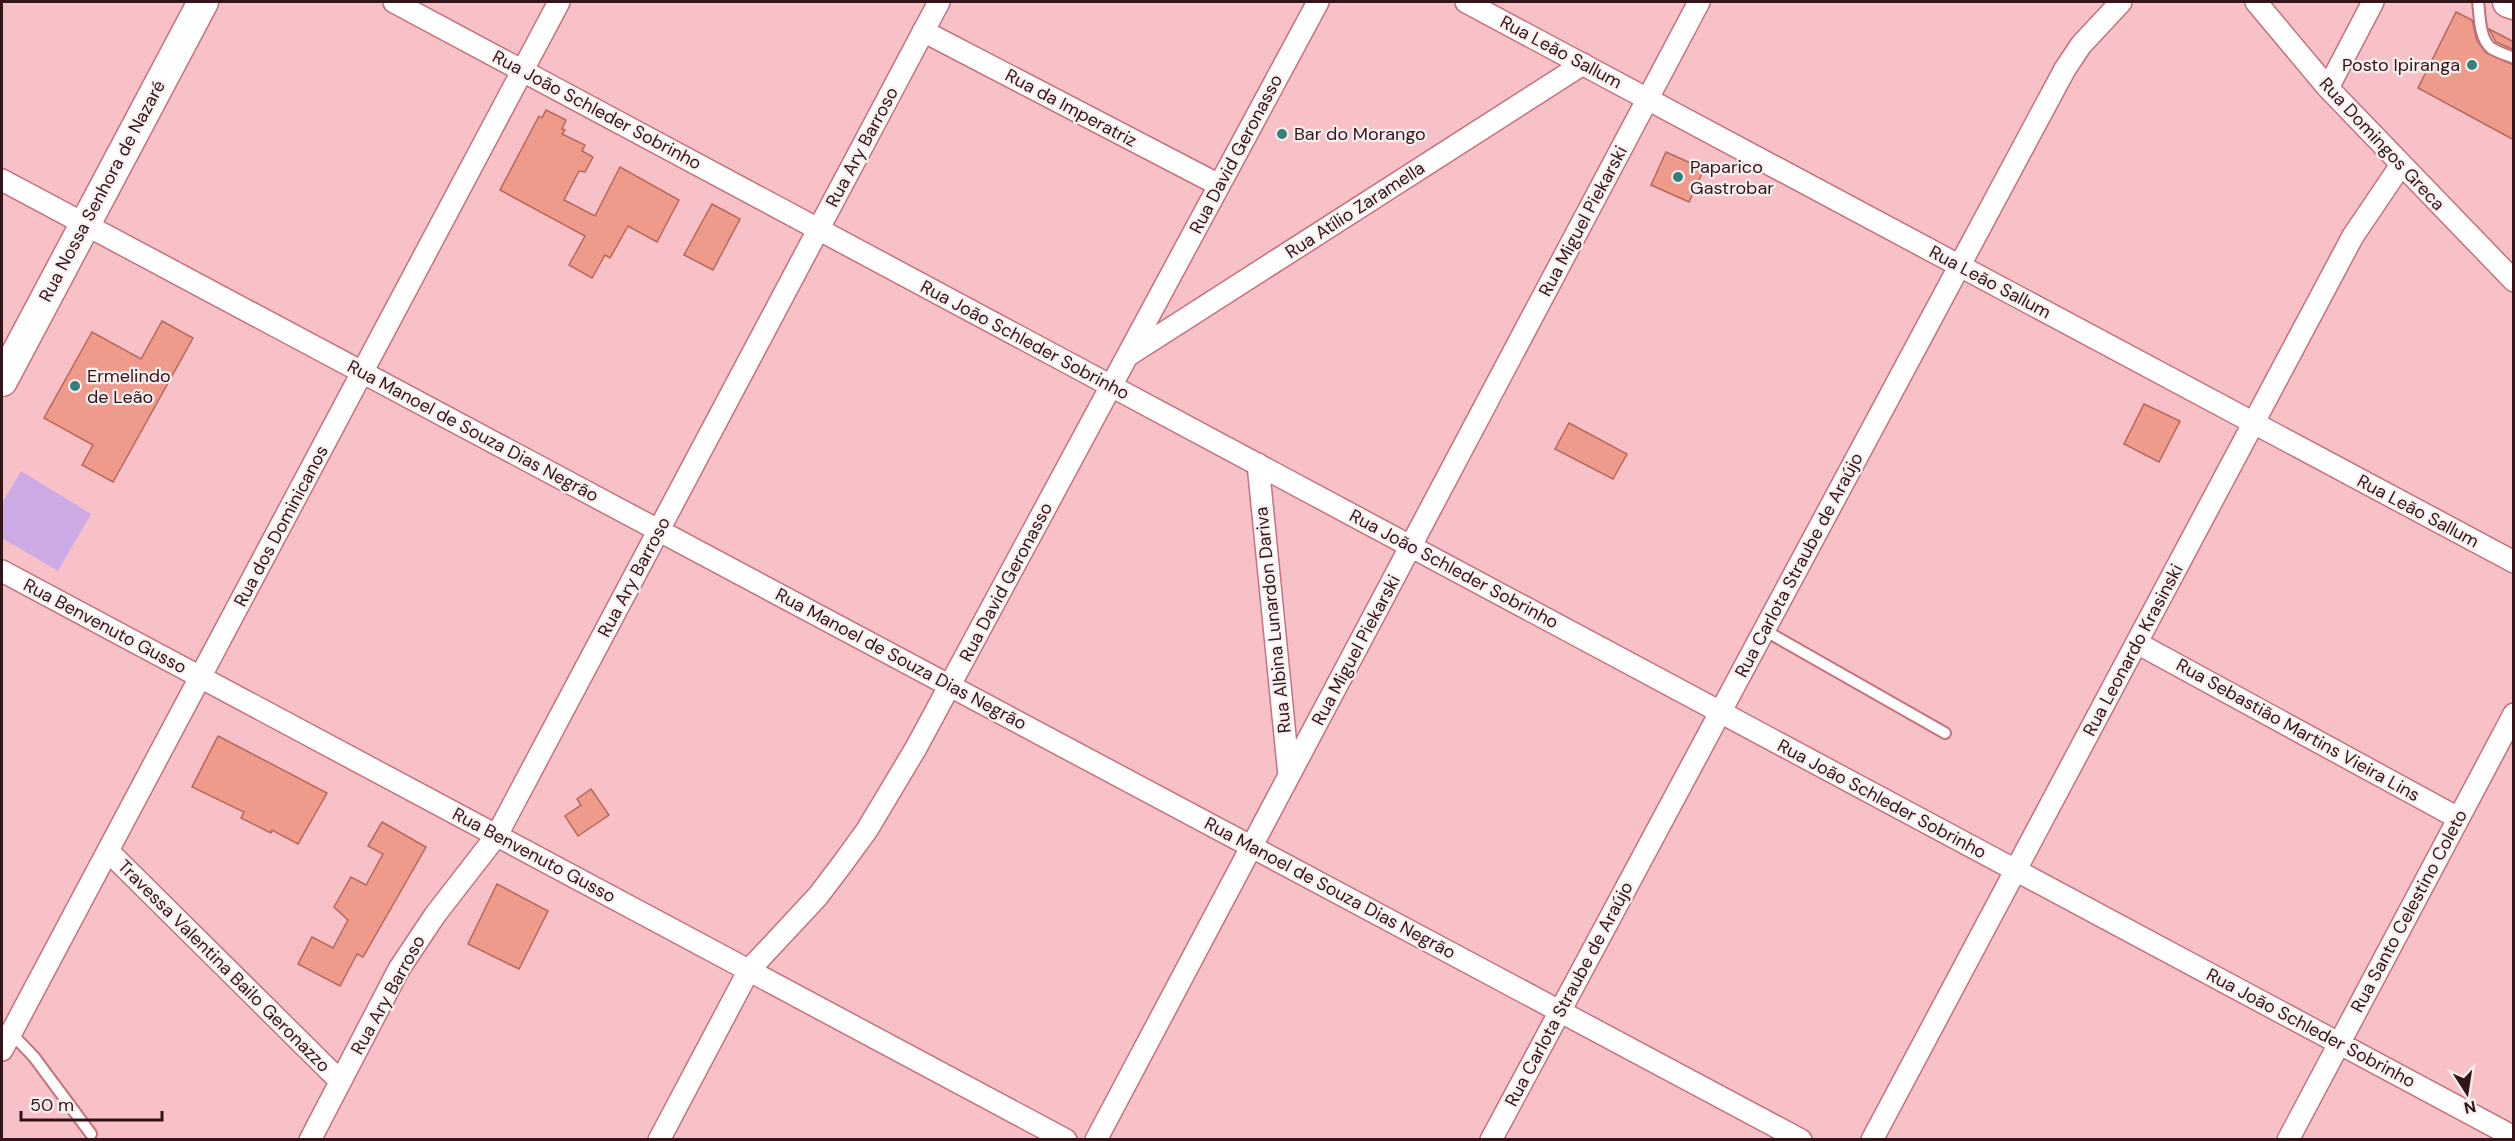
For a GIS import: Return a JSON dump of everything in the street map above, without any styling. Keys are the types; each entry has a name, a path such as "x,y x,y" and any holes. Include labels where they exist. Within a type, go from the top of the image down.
{"street":[{"name":"Rua Nossa Senhora de Nazaré","path":"2,381 203,2"},
{"name":"Rua João Schleder Sobrinho","path":"394,2 2514,1137"},
{"name":"Rua dos Dominicanos","path":"7,1042 559,2"},
{"name":"Rua Ary Barroso","path":"310,1140 416,943 497,835 939,2"},
{"name":"Rua David Geronasso","path":"659,1140 749,970 818,896 849,855 893,788 1318,2"},
{"name":"Rua Leão Sallum","path":"1466,2 2514,562"},
{"name":"Rua Miguel Piekarski","path":"1096,1140 1699,2"},
{"name":"Rua Carlota Straube de Araújo","path":"1491,1140 2065,69 2081,45 2121,2"},
{"name":"Rua Domingos Greca","path":"2256,2 2328,88 2514,281"},
{"path":"2328,88 2373,2"},
{"path":"2508,2 2514,4"},
{"name":"Rua da Imperatriz","path":"923,31 1219,185"},
{"name":"Rua Atílio Zaramella","path":"1127,356 1584,64"},
{"name":"Rua Leonardo Krasinski","path":"1872,1140 2353,236 2401,165"},
{"name":"Rua Manoel de Souza Dias Negrão","path":"2,180 1801,1140"},
{"name":"Rua Albina Lunardon Dariva","path":"1258,464 1289,776"},
{"name":"Rua Benvenuto Gusso","path":"2,571 1066,1140"},
{"name":"Rua Sebastião Martins Vieira Lins","path":"2137,643 2458,818"},
{"name":"Rua Santo Celestino Coleto","path":"2288,1140 2514,714"},
{"name":"Travessa Valentina Bailo Geronazzo","path":"108,851 340,1081"}],"lane":[{"path":"2478,2 2480,25 2487,42 2491,47 2514,58"},
{"path":"1764,630 1946,733"},
{"path":"7,1042 34,1057 91,1134"}],"shaded area":[{"path":"21,471 91,514 58,571 2,538 2,503"}],"building":[{"name":"Posto Ipiranga","path":"2456,12 2472,20 2477,41 2486,53 2514,65 2514,140 2418,88"},
{"path":"2489,29 2514,42 2514,50 2496,42"},
{"path":"546,110 566,120 562,134 585,145 582,151 593,157 585,172 579,171 564,200 595,216 620,167 679,200 657,242 628,226 610,258 605,255 592,278 569,265 585,236 500,190 539,116 542,118"},
{"name":"Paparico Gastrobar","path":"1666,152 1704,169 1689,202 1651,185"},
{"path":"712,204 740,219 713,270 684,255"},
{"path":"162,321 193,338 113,482 82,465 93,445 44,418 92,332 141,359"},
{"path":"2144,404 2180,421 2159,462 2124,444"},
{"path":"1569,423 1627,454 1613,479 1555,449"},
{"path":"218,736 327,793 298,844 272,830 271,833 241,818 244,812 192,787"},
{"path":"591,789 609,815 578,836 565,816 581,805 577,799"},
{"path":"382,822 426,847 363,957 357,954 340,986 298,964 312,937 333,948 348,920 334,907 351,877 366,885 383,854 368,846"},
{"path":"497,884 548,911 519,969 468,944"}],"place":[{"name":"Posto Ipiranga","path":"2472,65"},
{"name":"Bar do Morango","path":"1282,134"},
{"name":"Paparico Gastrobar","path":"1678,177"},
{"name":"Ermelindo de Leão","path":"75,386"}]}
